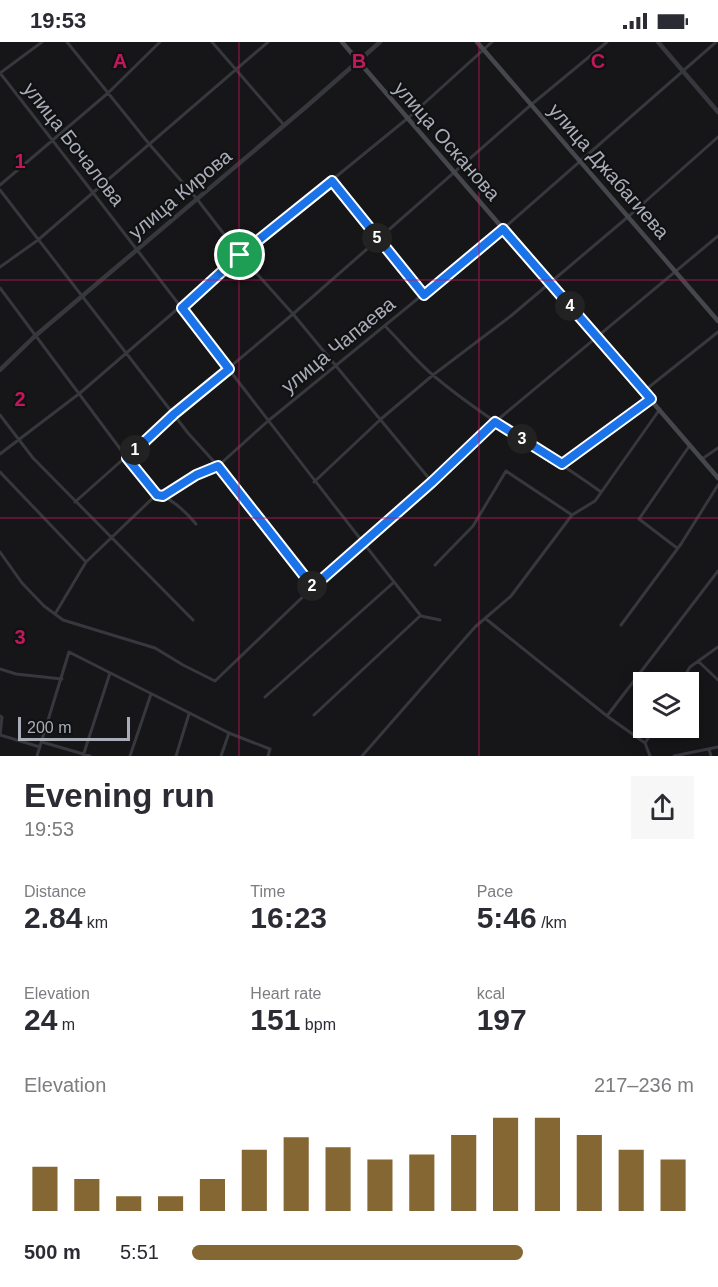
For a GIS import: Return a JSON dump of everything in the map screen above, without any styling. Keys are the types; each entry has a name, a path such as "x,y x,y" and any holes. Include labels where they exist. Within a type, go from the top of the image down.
{"main road":[{"name":"улица Осканова","path":"342,42 718,478"},
{"name":"улица Джабагиева","path":"477,42 718,321"}],"street":[{"path":"0,73 42,42"},
{"path":"67,42 197,199 240,255 432,482"},
{"path":"0,185 108,93 160,42"},
{"path":"213,42 284,125"},
{"path":"0,267 38,240 268,42"},
{"name":"улица Кирова","path":"0,370 35,336 380,42"},
{"path":"0,454 80,393 182,308 240,255 408,118 492,42"},
{"path":"75,502 174,414 379,240 532,104 607,42"},
{"path":"658,42 718,112"},
{"name":"улица Чапаева","path":"163,496 196,475 218,466 268,421 503,229 716,42"},
{"name":"улица Бочалова","path":"0,73 94,192 314,482 420,616"},
{"path":"314,482 381,419 433,375 512,315 629,216 718,136"},
{"path":"332,181 424,295"},
{"path":"0,190 188,433 218,466 313,587"},
{"path":"0,552 22,583 44,606 63,620 155,648 215,681 313,587 432,482 495,422 718,236"},
{"path":"0,288 157,495 163,496 186,512 195,524"},
{"path":"385,326 433,375 495,422 562,464 601,492"},
{"path":"644,391 718,332"},
{"path":"562,464 651,399"},
{"path":"362,756 475,627 511,596 572,515 595,501 660,409"},
{"path":"0,415 19,441 75,502 193,620"},
{"path":"677,548 639,519 690,445"},
{"path":"702,459 718,448"},
{"path":"435,565 473,526 506,471 572,515"},
{"path":"0,472 86,562"},
{"path":"621,625 677,548 718,485"},
{"path":"55,614 86,562 157,495"},
{"path":"607,716 718,571"},
{"path":"265,697 394,582"},
{"path":"314,715 420,616 440,620"},
{"path":"485,619 607,716 645,743 650,756"},
{"path":"687,672 690,667 718,647"},
{"path":"37,756 69,652 189,714 270,749 268,756"},
{"path":"698,661 718,680"},
{"path":"0,669 16,674 62,679"},
{"path":"83,755 110,673"},
{"path":"130,756 151,694"},
{"path":"176,756 189,714"},
{"path":"0,716 2,717 0,735 40,747"},
{"path":"221,756 229,733"},
{"path":"645,743 648,738"},
{"path":"42,742 90,756"},
{"path":"674,756 718,747"},
{"path":"709,749 711,756"}],"route":[{"path":"332,181 424,295 503,229 651,399 562,464 495,422 432,482 313,587 218,466 196,475 163,496 157,495 127,458 174,414 229,369 182,308 240,255 332,181"}]}
